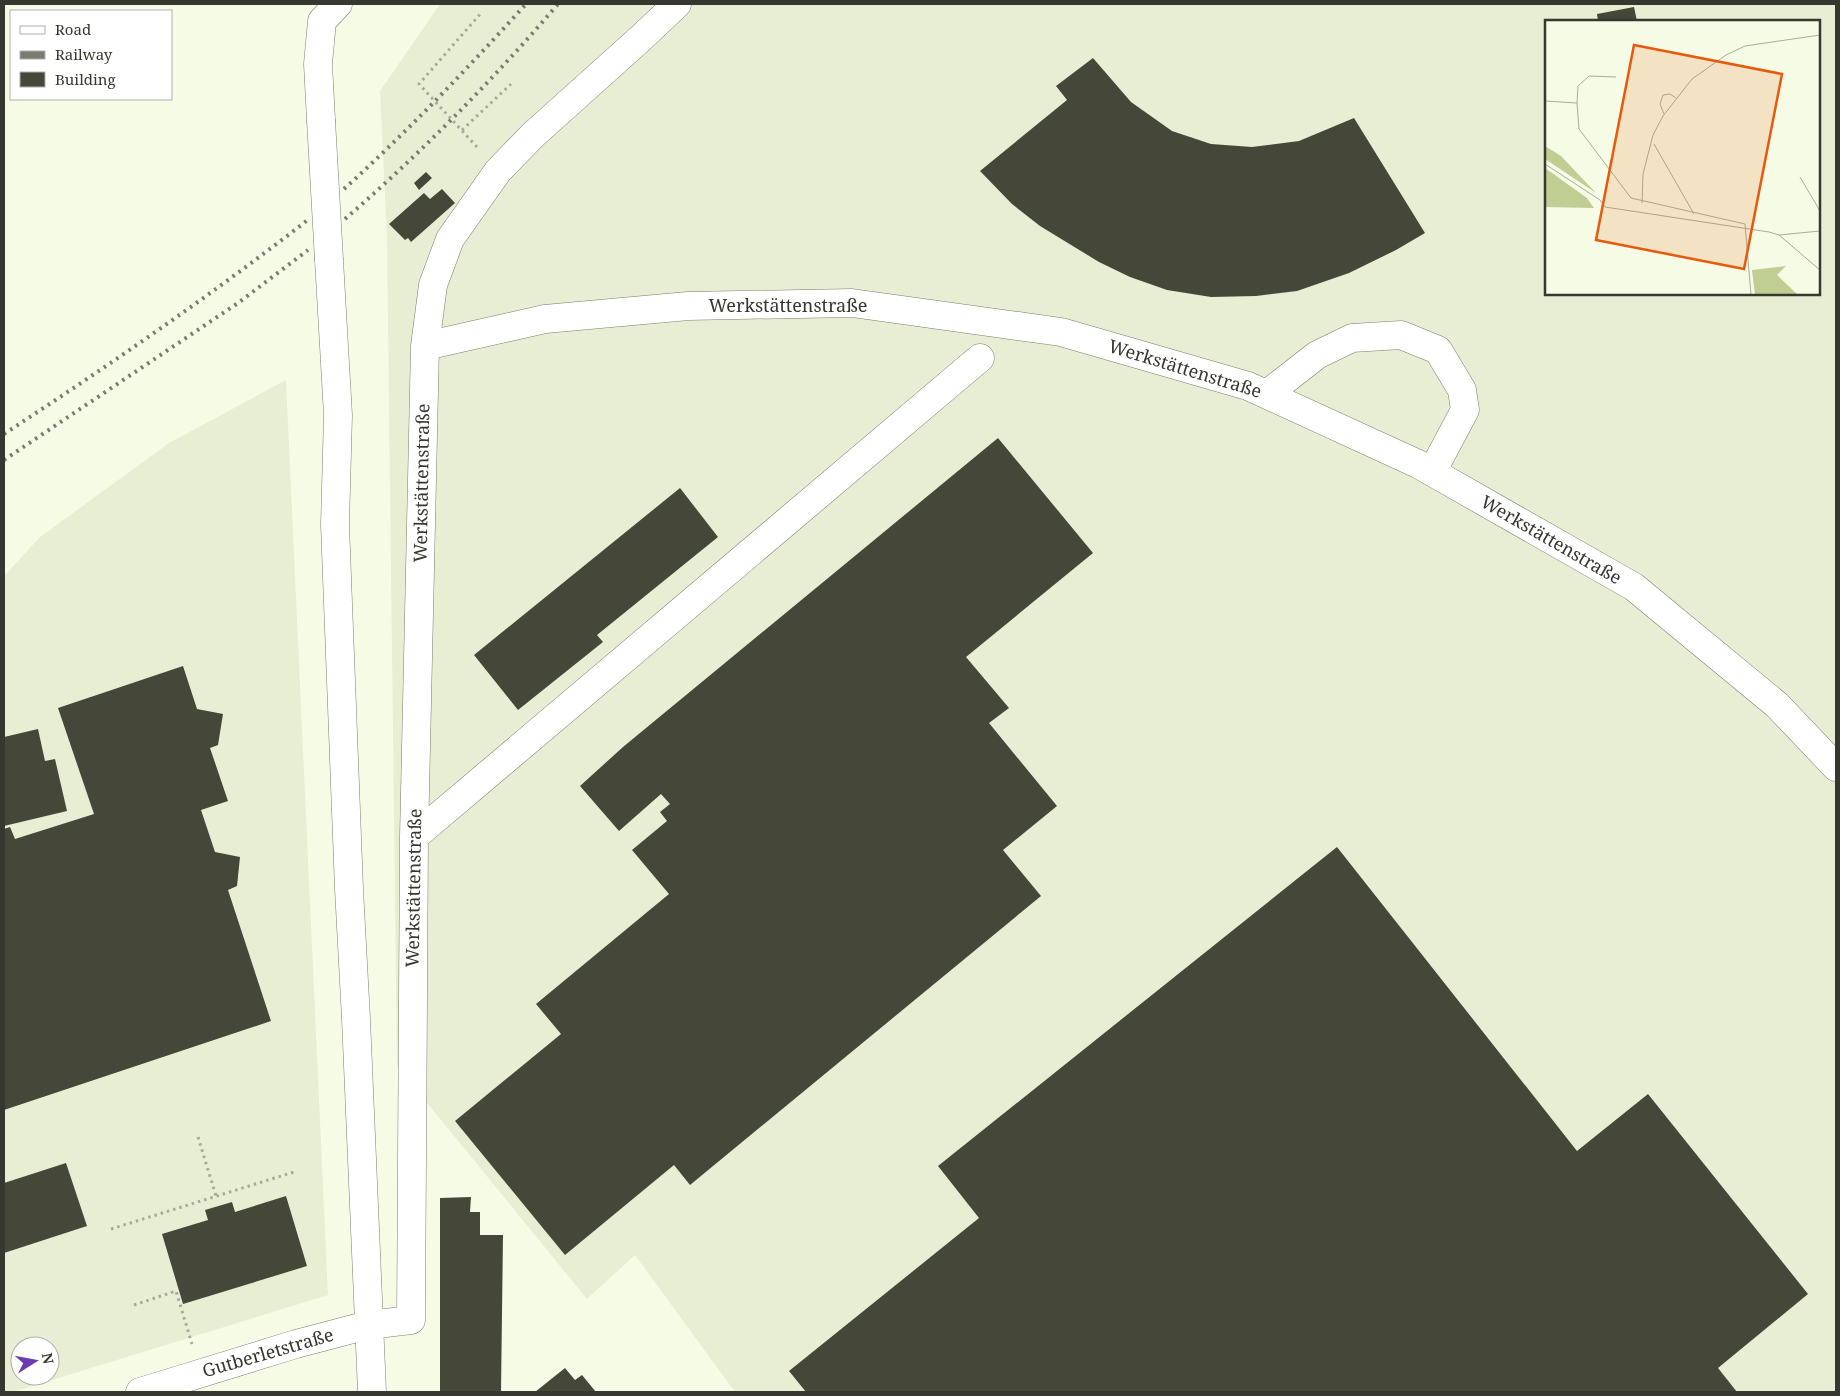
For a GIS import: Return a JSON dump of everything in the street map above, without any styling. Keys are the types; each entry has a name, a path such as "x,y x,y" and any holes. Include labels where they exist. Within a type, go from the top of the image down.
{"street":[{"path":"338,4 322,21 318,64 338,415 335,525 372,1392"},
{"name":"Werkstättenstraße","path":"368,1325 411,1320 414,837 424,346 433,285 450,239 498,171 533,135 677,4"},
{"name":"Werkstättenstraße","path":"424,346 545,319 688,306 852,303 1061,332 1248,386 1432,472 1634,587 1777,705 1836,768"},
{"path":"1267,394 1317,355 1352,338 1401,335 1438,350 1462,390 1465,410 1432,472"},
{"path":"414,837 980,358"},
{"name":"Gutberletstraße","path":"140,1392 296,1344 368,1325"}],"path":[{"path":"457,125 419,84 482,12"},
{"path":"462,130 511,84"},
{"path":"198,1137 216,1196"},
{"path":"111,1230 294,1172"},
{"path":"134,1305 176,1291 193,1346"}],"shaded area":[{"path":"440,4 1836,4 1836,1392 735,1392 635,1255 587,1299 397,1066 387,238 380,91"},
{"path":"286,380 328,1295 60,1378 60,1336 10,1336 10,1386 32,1386 13,1392 4,1392 4,576 40,537 169,443"}],"building":[{"path":"1634,7 1637,20 1598,20 1597,14"},
{"path":"1093,58 1131,102 1172,131 1211,144 1252,147 1299,141 1354,118 1425,233 1396,250 1349,273 1297,291 1256,296 1211,297 1167,290 1130,277 1099,262 1040,226 1012,204 980,171 1067,100 1056,86"},
{"path":"426,172 432,178 419,190 414,183"},
{"path":"442,189 455,203 411,242 408,238 405,240 389,224 424,193 430,199"},
{"path":"998,438 1093,553 966,657 1009,708 989,723 1057,806 1003,850 1041,896 690,1185 674,1165 565,1255 455,1121 561,1034 536,1004 669,894 632,850 667,821 660,812 670,804 661,794 619,831 580,786 623,747"},
{"path":"680,488 718,537 597,635 603,642 518,710 474,655"},
{"path":"183,666 197,709 223,714 218,745 210,748 228,801 201,810 215,852 240,857 237,886 228,890 271,1021 4,1110 4,829 10,827 15,839 94,814 58,708"},
{"path":"38,729 45,761 55,759 67,811 4,826 4,737"},
{"path":"1337,847 1577,1151 1648,1094 1808,1294 1718,1368 1737,1392 806,1392 789,1371 979,1218 938,1166"},
{"path":"66,1163 87,1226 4,1253 4,1183"},
{"path":"286,1196 307,1266 183,1304 162,1234 208,1220 205,1210 232,1202 235,1212"},
{"path":"471,1197 470,1212 480,1212 480,1235 503,1235 501,1392 440,1392 440,1198"},
{"path":"565,1368 575,1380 582,1375 596,1392 535,1392"}],"railway":[{"path":"344,189 437,99 526,4"},
{"path":"345,219 456,115 558,4"},
{"path":"4,434 158,330 234,276 309,219"},
{"path":"4,460 238,303 308,250"}]}
